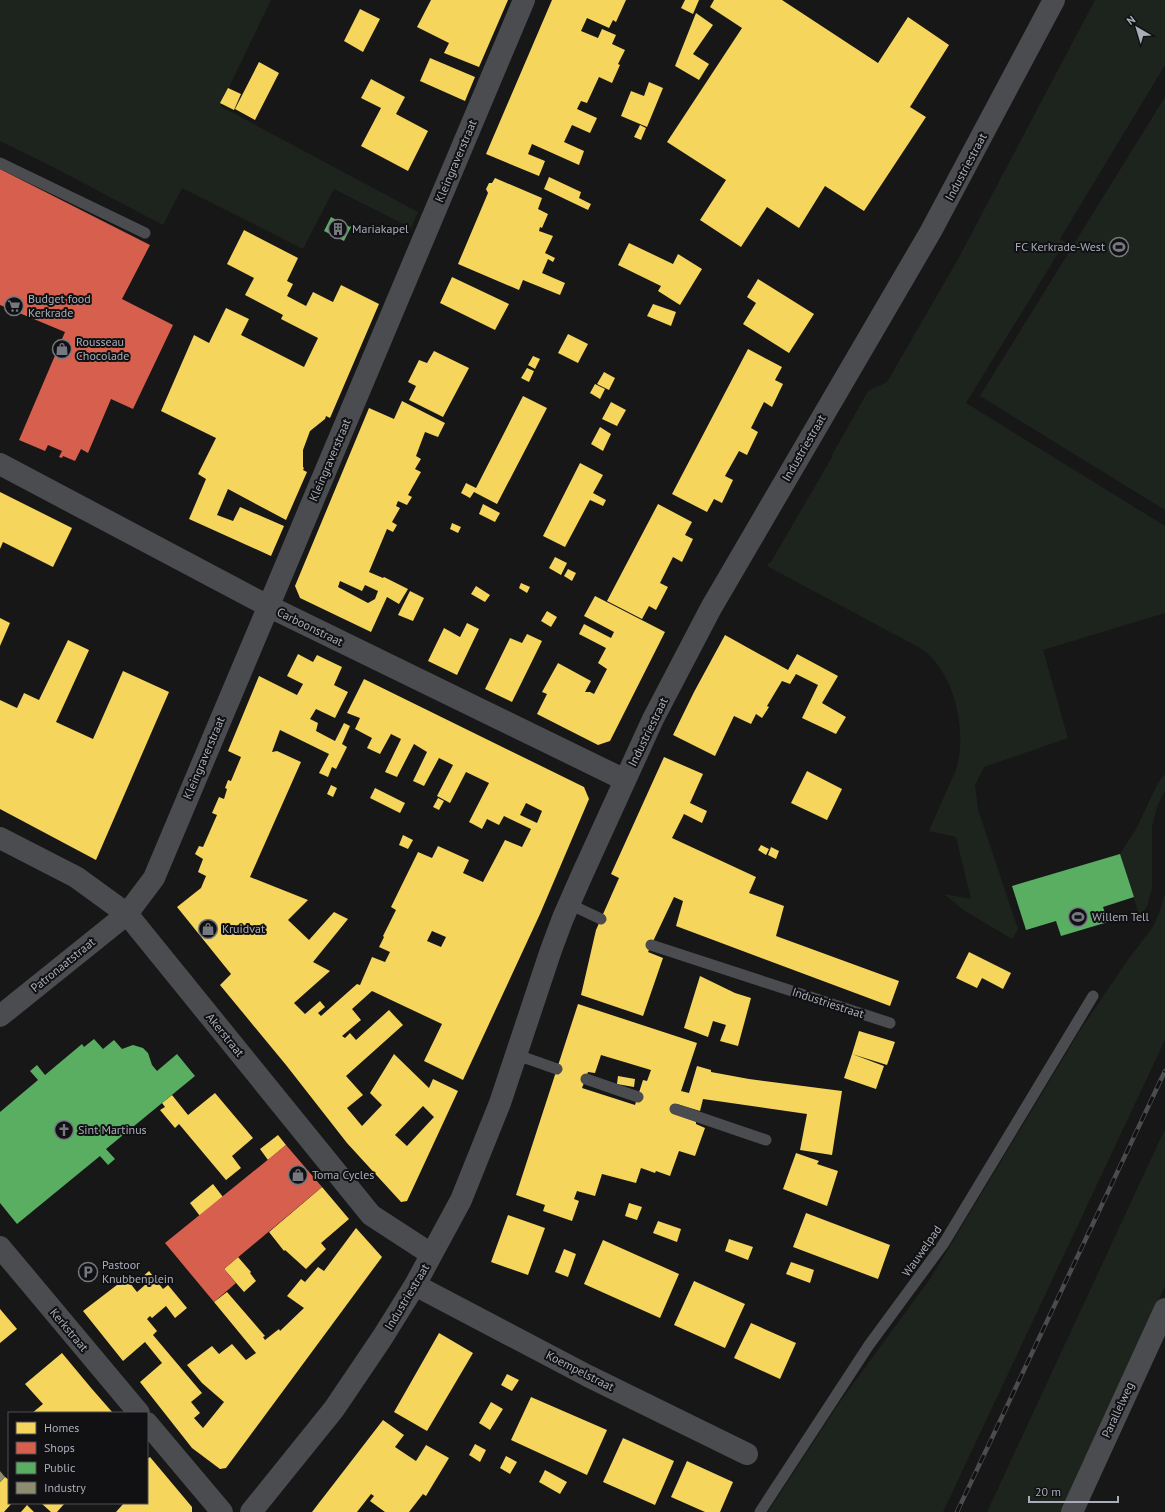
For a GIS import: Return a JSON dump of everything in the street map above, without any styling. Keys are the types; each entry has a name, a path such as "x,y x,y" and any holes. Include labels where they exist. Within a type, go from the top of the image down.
{"street":[{"name":"Kleingraverstraat","path":"127,914 154,878 524,0"},
{"name":"Industriestraat","path":"251,1512 334,1409 382,1338 415,1285 461,1200 500,1103 551,950 569,904 653,719 711,608 931,231 1054,0"},
{"name":"Carboonstraat","path":"0,464 268,606 625,780"},
{"name":"Akerstraat","path":"0,838 76,877 127,914 371,1215 431,1254"},
{"name":"Patronaatstraat","path":"0,1016 127,914"},
{"name":"Kerkstraat","path":"0,1247 138,1412"},
{"name":"Koempelstraat","path":"415,1285 588,1376 747,1454"},
{"name":"Parallelweg","path":"1072,1512 1165,1309"},
{"path":"148,1424 222,1512"}],"lane":[{"path":"0,163 145,233"},
{"path":"569,904 601,920"},
{"name":"Industriestraat","path":"652,944 890,1023"},
{"name":"Wauwelpad","path":"760,1512 869,1345 944,1243 1093,996"},
{"path":"517,1055 557,1069"},
{"path":"586,1079 638,1097"},
{"path":"675,1109 766,1140"}],"shaded area":[{"path":"0,0 271,0 220,106 418,212 411,228 334,189 303,249 182,188 163,225 0,141"},
{"path":"1095,0 1165,0 1165,65 1060,239 1065,242 966,403 1165,526 1165,613 1043,650 1068,738 984,767 975,785 978,809 1018,929 1012,939 965,911 944,894 971,899 956,837 929,831 956,770 959,755 959,720 956,703 950,686 942,671 932,658 920,648 767,566 771,562 832,457 868,391 887,382 957,261"},
{"name":"FC Kerkrade-West","path":"1165,97 1165,510 980,396"},
{"path":"1165,774 1165,791 1158,804 1152,826 1152,888 1147,906 1140,918 1120,854 1136,829 1158,783"},
{"path":"1165,893 1165,1040 943,1512 768,1512 839,1403 930,1279 1079,1032 1127,961 1153,927 1160,911"},
{"path":"1165,1129 1165,1286 1061,1512 987,1512"}],"building: Homes":[{"path":"431,0 508,0 479,67 444,53 449,43 417,27"},
{"path":"552,0 626,0 616,22 613,20 609,28 587,18 581,31 598,38 602,29 616,35 612,44 625,50 618,64 620,65 612,83 599,77 587,103 581,101 577,109 597,118 590,133 572,125 564,142 584,151 579,165 532,144 528,154 545,161 539,176 486,154"},
{"path":"685,0 699,0 693,14 681,8"},
{"path":"714,0 782,0 878,63 908,17 949,45 910,107 926,117 864,211 825,186 799,228 767,207 741,247 700,220 726,180 667,142 742,28 710,7"},
{"path":"360,9 380,19 363,52 344,41"},
{"path":"696,13 713,25 693,54 709,64 699,80 675,66"},
{"path":"430,58 475,77 465,101 420,81"},
{"path":"259,62 279,73 255,120 235,109"},
{"path":"371,79 405,97 396,114 428,131 408,171 361,146 381,108 361,98"},
{"path":"649,82 663,88 647,127 621,116 631,91 644,96"},
{"path":"228,88 241,94 234,110 220,103"},
{"path":"640,125 646,128 641,140 634,137"},
{"path":"549,177 581,192 579,198 591,204 588,210 544,189"},
{"path":"495,178 542,198 538,209 548,214 542,228 540,227 539,231 553,236 545,253 555,258 553,262 548,259 542,273 565,283 560,295 523,280 519,290 458,264 488,193 486,189 489,183 492,183"},
{"path":"244,230 298,258 287,281 293,284 287,296 306,306 313,292 333,302 341,285 379,304 330,418 326,416 325,419 310,431 303,450 303,470 307,472 286,520 228,489 217,515 233,521 240,507 284,526 271,556 189,519 206,479 198,474 216,438 161,411 194,335 209,343 226,308 249,319 241,335 304,367 318,338 281,319 283,315 245,295 254,278 227,264"},
{"path":"629,243 673,264 678,254 702,269 680,305 658,291 661,286 618,265"},
{"path":"452,277 509,304 495,330 440,303"},
{"path":"758,279 814,314 789,353 743,324 756,303 747,297"},
{"path":"653,304 676,312 671,326 647,316"},
{"path":"568,334 588,344 578,363 558,353"},
{"path":"748,349 782,367 775,380 783,384 772,407 764,402 751,428 758,432 747,455 739,451 725,476 733,480 722,503 714,499 707,512 672,494"},
{"path":"434,351 469,368 443,417 409,400 416,386 408,382 419,360 427,363"},
{"path":"533,356 540,359 535,369 528,365"},
{"path":"527,368 534,371 529,382 521,378"},
{"path":"604,372 615,378 609,390 597,384"},
{"path":"595,384 605,389 600,399 590,393"},
{"path":"523,396 547,408 497,504 474,492 470,498 461,493 466,483 476,488"},
{"path":"402,401 445,423 438,437 425,432 416,456 421,459 415,469 421,472 408,495 412,497 407,505 398,501 396,506 400,508 392,522 397,525 393,532 387,529 369,572 383,578 384,577 408,589 399,604 387,597 371,632 300,598 295,586 369,408 394,419","holes":["340,581 362,591 365,585 378,591 375,599 368,603 338,587"]},
{"path":"611,402 626,410 617,426 602,419"},
{"path":"600,427 611,434 603,451 591,444"},
{"path":"580,463 603,475 593,493 606,500 603,506 590,500 565,547 543,536"},
{"path":"0,492 72,528 53,567 3,542 0,549"},
{"path":"483,504 500,513 495,522 479,514"},
{"path":"658,504 692,522 685,535 693,539 682,562 673,557 660,583 668,587 656,610 649,606 642,619 607,601"},
{"path":"452,523 461,527 458,533 450,529"},
{"path":"555,557 567,563 561,575 549,568"},
{"path":"568,569 576,573 572,581 564,576"},
{"path":"521,583 530,587 527,593 519,588"},
{"path":"476,586 490,595 485,602 471,594"},
{"path":"410,591 424,598 413,621 398,615"},
{"path":"595,596 665,632 610,741 598,745 537,714 547,694 542,692 558,663 591,681 585,692 594,694 607,669 598,663 606,648 579,634 584,624 611,638 614,632 584,616"},
{"path":"547,611 557,617 551,627 541,621"},
{"path":"0,618 10,623 0,646"},
{"path":"467,623 479,629 457,675 428,661 444,628 460,637"},
{"path":"527,634 542,641 512,702 485,689 510,638 522,643"},
{"path":"725,635 788,670 797,654 838,676 822,703 846,717 836,734 802,718 818,685 796,674 790,684 782,681 767,706 769,707 762,718 756,714 751,724 734,716 715,756 673,735 694,692"},
{"path":"68,640 89,650 56,722 93,739 123,671 169,692 96,860 0,809 0,700 17,708 24,693 39,700"},
{"path":"298,654 313,662 317,655 342,667 334,685 348,692 335,718 316,709 310,719 318,723 316,731 335,741 344,723 350,726 342,744 347,747 336,769 332,767 328,777 319,773 329,754 280,730 272,752 277,751 301,762 250,877 308,900 288,920 309,940 334,912 348,919 313,962 330,971 294,1003 305,1014 320,1001 325,1007 318,1013 321,1016 357,984 360,985 372,957 385,962 390,952 379,947 396,910 391,907 418,852 432,858 438,846 469,860 463,873 483,882 505,840 522,847 531,829 504,816 499,825 487,819 482,829 469,822 489,783 466,772 450,803 437,796 453,765 439,758 424,786 413,781 427,752 414,744 397,777 385,772 401,739 391,734 380,754 367,748 372,738 355,729 360,718 347,713 364,679 584,787 589,799 540,914 463,1080 424,1061 442,1024 372,991 352,1009 361,1020 342,1036 345,1038 350,1033 356,1040 389,1010 403,1025 346,1076 363,1095 347,1108 362,1126 382,1105 370,1093 394,1054 429,1088 433,1079 458,1091 407,1201 401,1202 347,1143 286,1065 220,985 231,974 177,907 201,888 206,876 198,872 203,859 195,854 199,846 203,847 217,815 212,813 219,797 224,799 227,789 225,788 228,780 231,781 241,757 228,751 259,676 297,695 303,684 287,676","holes":["526,803 542,811 537,823 520,815","432,931 446,937 441,947 427,941","423,1106 434,1117 407,1146 395,1135"]},
{"path":"664,757 703,774 690,803 707,811 702,823 684,814 672,838 756,877 749,893 784,906 776,936 899,981 890,1006 676,926 683,901 674,897 648,952 663,958 643,1016 581,995 596,930 619,878 611,874"},
{"path":"807,771 842,789 827,820 791,803"},
{"path":"331,785 337,788 333,797 327,794"},
{"path":"375,788 405,803 400,813 370,798"},
{"path":"438,798 444,801 439,810 433,807"},
{"path":"403,835 413,840 408,849 399,845"},
{"path":"761,845 769,849 766,855 758,850"},
{"path":"771,847 779,851 776,859 768,855"},
{"path":"969,952 1011,973 1003,989 982,978 977,988 956,978"},
{"path":"700,976 735,993 751,998 738,1046 720,1041 726,1025 713,1021 708,1037 684,1028"},
{"path":"578,1004 697,1043 681,1091 689,1093 697,1066 711,1070 711,1072 749,1079 842,1091 832,1155 800,1150 807,1114 703,1099 700,1111 677,1104 696,1122 696,1124 705,1128 695,1156 679,1151 670,1176 641,1168 636,1183 602,1174 595,1196 577,1191 574,1199 579,1201 572,1221 543,1211 545,1205 516,1195","holes":["601,1055 651,1070 647,1081 643,1080 635,1105 582,1088 588,1072 595,1073"]},
{"path":"859,1031 895,1042 887,1065 852,1054"},
{"path":"852,1054 884,1066 876,1089 844,1078"},
{"path":"618,1076 635,1079 634,1087 617,1084"},
{"path":"215,1093 253,1138 232,1156 241,1168 226,1180 179,1124 175,1128 160,1110 165,1107 162,1103 172,1095 188,1115"},
{"path":"278,1135 286,1145 268,1160 260,1149"},
{"path":"796,1153 819,1161 817,1164 838,1171 827,1206 783,1189"},
{"path":"213,1184 223,1197 200,1216 190,1203"},
{"path":"322,1187 349,1219 321,1243 326,1249 306,1269 285,1250 284,1251 269,1232"},
{"path":"629,1203 642,1207 637,1220 625,1216"},
{"path":"806,1213 890,1245 878,1279 793,1247"},
{"path":"508,1215 545,1228 528,1275 491,1262"},
{"path":"658,1221 681,1229 677,1242 653,1233"},
{"path":"356,1228 382,1257 226,1468 220,1469 192,1448 140,1382 162,1363 145,1342 123,1361 83,1311 126,1278 137,1292 145,1285 140,1279 149,1271 163,1289 168,1285 187,1308 175,1318 166,1306 152,1318 150,1316 147,1319 157,1331 153,1335 202,1393 191,1402 200,1413 194,1418 203,1428 224,1402 202,1383 187,1365 212,1346 219,1354 232,1344 246,1360 256,1353 214,1302 227,1292 265,1336 263,1337 265,1340 279,1329 280,1331 304,1308 287,1296 301,1279 305,1282 318,1267 324,1271"},
{"path":"729,1239 753,1247 748,1260 725,1251"},
{"path":"603,1240 679,1274 660,1318 584,1284"},
{"path":"564,1249 576,1254 568,1277 555,1272"},
{"path":"238,1257 251,1272 250,1273 256,1281 244,1292 224,1269"},
{"path":"791,1262 814,1270 810,1283 786,1274"},
{"path":"694,1281 745,1304 725,1348 674,1325"},
{"path":"0,1309 17,1329 0,1343"},
{"path":"751,1323 796,1343 780,1379 734,1358"},
{"path":"439,1333 473,1353 427,1431 394,1412"},
{"path":"62,1353 112,1412 33,1412 43,1404 25,1384"},
{"path":"507,1374 519,1380 512,1391 501,1385"},
{"path":"531,1397 607,1430 587,1475 511,1440"},
{"path":"491,1402 503,1409 490,1430 479,1423"},
{"path":"383,1420 404,1435 395,1447 416,1461 426,1445 449,1458 426,1496 423,1494 409,1512 385,1512 370,1501 374,1496 371,1494 357,1512 312,1512"},
{"path":"623,1438 674,1461 655,1505 603,1482"},
{"path":"475,1444 486,1450 480,1462 469,1455"},
{"path":"506,1456 517,1462 510,1474 500,1468"},
{"path":"150,1457 192,1507 192,1512 116,1512 123,1504 148,1504 148,1458"},
{"path":"687,1461 733,1482 720,1512 705,1512 671,1497"},
{"path":"545,1470 567,1482 560,1494 539,1482"},
{"path":"5,1477 8,1479 8,1504 11,1504 4,1512 0,1512 0,1482"},
{"path":"42,1504 64,1504 57,1512 51,1512"},
{"path":"27,1505 34,1512 21,1512"}],"building: Shops":[{"path":"0,169 150,245 122,299 173,325 133,409 111,399 88,453 81,449 75,461 63,456 62,458 59,457 62,451 48,445 45,451 19,440 65,332 0,305"},
{"path":"286,1145 322,1187 224,1269 236,1283 214,1302 165,1243"}],"building: Public":[{"name":"Mariakapel","path":"331,217 350,227 352,225 344,241 324,231"},
{"path":"1120,854 1134,897 1103,907 1108,922 1061,936 1056,921 1026,930 1012,886"},
{"name":"Sint Martinus","path":"94,1039 103,1049 114,1040 122,1049 133,1045 143,1048 148,1053 152,1065 157,1071 177,1054 195,1076 106,1149 115,1159 108,1165 100,1156 17,1224 0,1203 0,1112 38,1080 30,1071 37,1065 45,1075 82,1044 84,1047"}],"building: Industry":[{"path":"0,1471 5,1477 0,1482"}],"railway":[{"path":"957,1512 1165,1071"}],"place":[{"name":"Mariakapel","path":"338,229"},
{"name":"FC Kerkrade-West","path":"1119,247"},
{"name":"Budget food Kerkrade","path":"14,306"},
{"name":"Rousseau Chocolade","path":"62,349"},
{"name":"Willem Tell","path":"1078,917"},
{"name":"Kruidvat","path":"208,929"},
{"name":"Sint Martinus","path":"64,1130"},
{"name":"Toma Cycles","path":"298,1175"},
{"name":"Pastoor Knubbenplein","path":"88,1272"}]}
